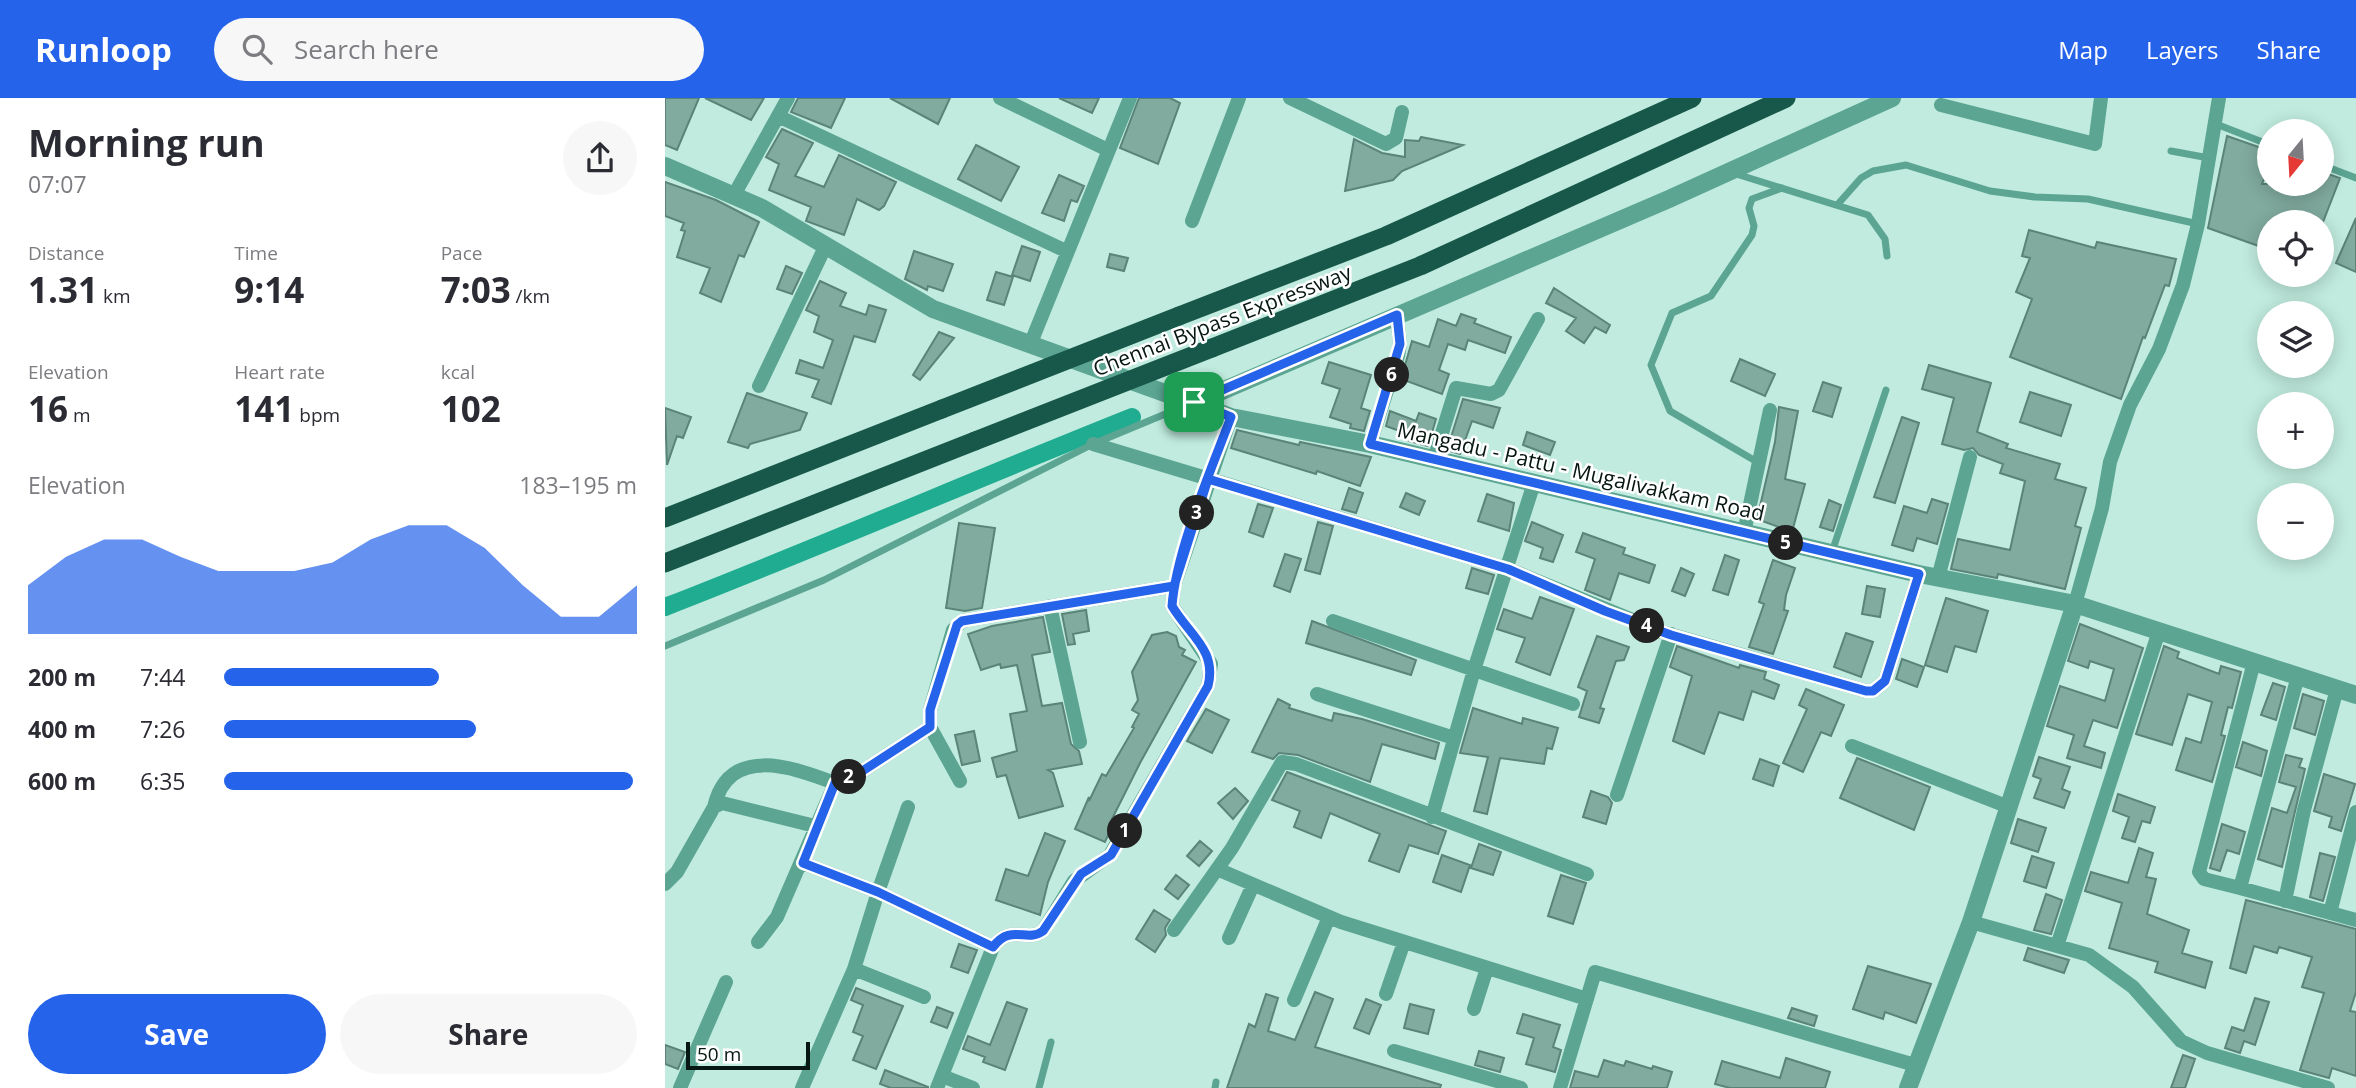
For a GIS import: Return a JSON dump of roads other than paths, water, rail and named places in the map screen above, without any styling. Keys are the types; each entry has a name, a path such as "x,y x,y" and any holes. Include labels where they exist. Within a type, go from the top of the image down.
{"highway":[{"name":"Chennai Bypass Expressway","path":"665,518 1386,236 1692,98"},
{"name":"Chennai Bypass Expressway","path":"665,563 1420,266 1786,98"}],"street":[{"path":"734,195 780,117 788,98"},
{"path":"1000,98 1108,150"},
{"path":"1030,345 1130,98"},
{"path":"1192,221 1239,98"},
{"path":"1290,98 1386,144 1396,138 1402,112"},
{"path":"1194,402 1728,172 1892,98"},
{"path":"1955,98 1941,105 2095,144 2102,98"},
{"path":"1908,1088 1972,922 2075,604 2090,554 2110,461 2130,405 2159,349 2183,285 2198,224 2219,98"},
{"path":"780,117 1066,251"},
{"name":"Mangadu - Pattu - Mugalivakkam Road","path":"665,166 734,195 933,309 1231,417 1370,444 1937,578 2075,604 2356,695"},
{"path":"759,386 826,246"},
{"path":"1370,444 1400,344 1397,315"},
{"path":"1434,459 1456,388 1491,394 1499,390 1538,318"},
{"path":"1744,533 1770,410"},
{"path":"973,1088 940,1082 993,947 999,939 1012,933 1037,935 1043,931 1081,874 1111,855 1208,686 1211,664 1208,655 1172,606 1174,586 1231,417"},
{"path":"1093,444 1508,569 1605,611 1671,635 1873,691 1885,681 1919,574"},
{"path":"1937,578 1970,457"},
{"path":"1432,817 1474,670 1534,483"},
{"path":"960,781 930,727 930,710 957,625 1174,586"},
{"path":"1051,606 1080,743"},
{"path":"1333,621 1573,704"},
{"path":"2057,946 2159,631"},
{"path":"1617,795 1671,635"},
{"path":"2254,662 2199,872 2204,879 2356,920"},
{"path":"2240,888 2298,676"},
{"path":"2285,901 2304,810 2337,689"},
{"path":"1317,694 1454,738"},
{"path":"758,942 777,917 803,863 815,827 835,783 864,770 930,727"},
{"path":"1852,746 2009,807"},
{"path":"1174,930 1217,869 1282,762 1289,761 1587,874"},
{"path":"665,884 677,872 714,807 723,784 743,768 787,768 835,783"},
{"path":"714,807 722,803 733,803 815,827"},
{"path":"802,1088 854,970 908,807"},
{"path":"2330,913 2356,812"},
{"path":"803,863 878,892 993,947"},
{"path":"1217,869 1329,917 1587,999"},
{"path":"1229,938 1253,885"},
{"path":"1294,1000 1329,917"},
{"path":"1972,922 2089,955 2112,969 2133,987 2181,1041 2207,1053 2328,1088"},
{"path":"1386,994 1404,942"},
{"path":"1474,1009 1487,968"},
{"path":"854,970 924,997"},
{"path":"1560,1088 1595,972 1915,1065"},
{"path":"680,1088 726,982"},
{"path":"1394,1051 1521,1088"}],"lane":[{"path":"2216,124 2257,140"},
{"path":"2171,151 2210,159"},
{"path":"1838,204 1861,178 1873,171 1906,165 1990,191 2101,201 2198,224"},
{"path":"2335,170 2356,178"},
{"path":"1728,172 1868,215 1877,224 1885,239 1887,256"},
{"path":"1759,463 1670,411 1651,365 1672,313 1711,296 1749,241 1754,226 1749,208 1752,199 1782,188"},
{"path":"1831,553 1886,390"},
{"path":"665,646 824,580 1093,444 1194,402"},
{"path":"1039,1088 1051,1042"}],"waterway":[{"path":"665,607 1132,417"}]}
